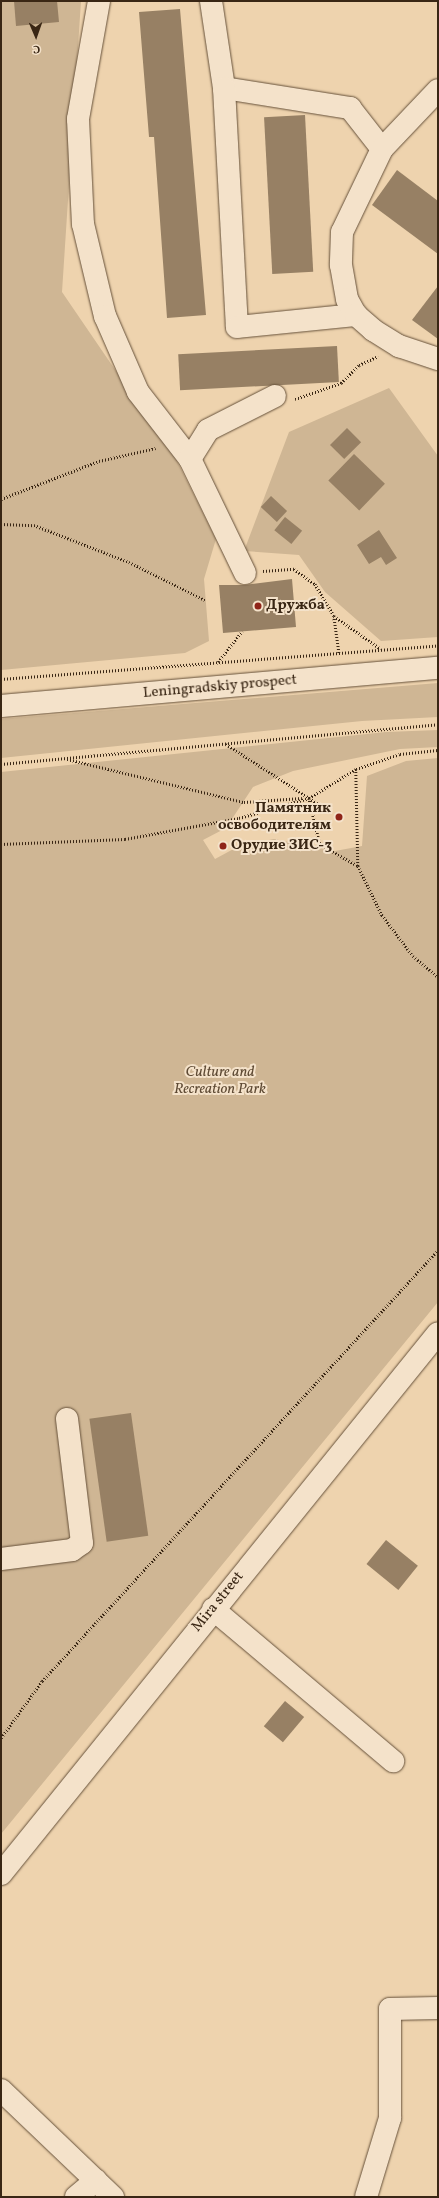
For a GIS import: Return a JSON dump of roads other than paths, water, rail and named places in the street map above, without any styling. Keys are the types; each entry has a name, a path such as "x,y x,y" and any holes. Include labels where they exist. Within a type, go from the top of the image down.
{"street":[{"path":"99,1 78,119 83,224 105,316 138,392 184,451 245,573"},
{"path":"212,1 224,88 237,327 356,315"},
{"path":"224,88 350,108 382,149"},
{"path":"436,94 382,149 342,232 341,265 347,299 356,315 399,346 438,359"},
{"path":"184,451 208,430 275,396"},
{"name":"Leningradskiy prospect","path":"1,706 438,668"},
{"name":"Mira street","path":"1,1874 213,1609 438,1333"},
{"path":"1,1559 72,1550 82,1543 67,1419"},
{"path":"213,1609 393,1761"},
{"path":"366,2197 390,2118 390,2009 438,2008"},
{"path":"1,2090 113,2197"},
{"path":"76,2197 96,2180"}],"place":[{"name":"Дружба","path":"258,606"},
{"name":"Памятник освободителям","path":"339,817"},
{"name":"Орудие ЗИС-3","path":"223,846"}],"park label":[{"name":"Culture and Recreation Park","path":"220,1080"}]}
